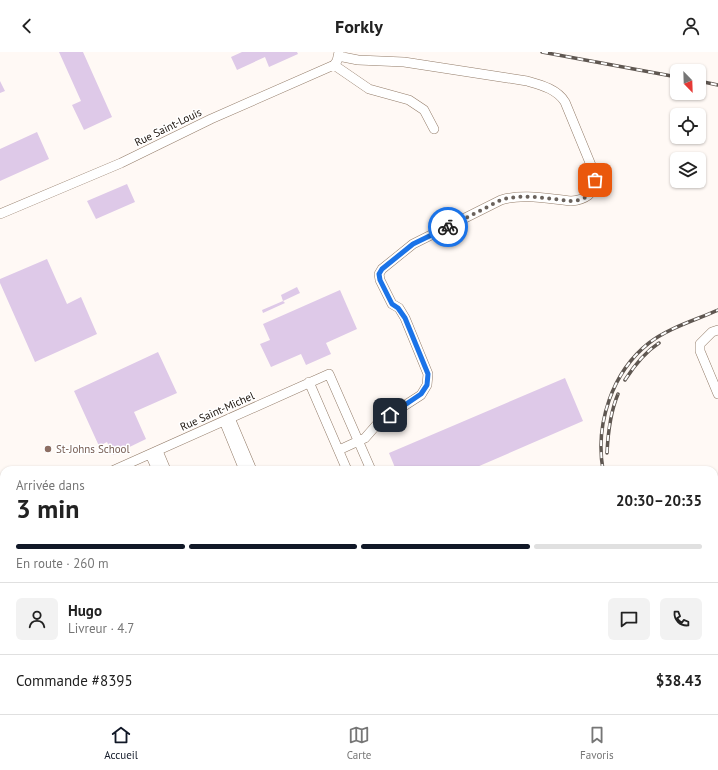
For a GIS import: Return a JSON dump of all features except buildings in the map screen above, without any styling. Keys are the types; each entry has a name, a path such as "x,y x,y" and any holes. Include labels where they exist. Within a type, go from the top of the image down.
{"street":[{"path":"339,450 365,438 380,422 421,394 427,385 428,374 405,318 398,308 392,304 380,280 379,274 382,269 413,244 501,200 519,196 571,201 579,200 590,194 594,187 595,180 593,170 565,102 554,91 540,84 527,81 404,62 358,60 338,54 334,65 369,89 409,100 424,110 434,129"},
{"name":"Rue Saint-Louis","path":"0,214 121,162 211,119 334,65"},
{"path":"718,330 712,332 700,344 700,351 718,394"},
{"name":"Rue Saint-Michel","path":"123,466 329,374 358,441"},
{"path":"309,382 345,466"},
{"path":"227,420 243,466"},
{"path":"227,420 250,466"},
{"path":"358,441 368,466"},
{"path":"154,452 156,466"},
{"path":"154,452 163,466"}],"railway":[{"path":"542,52 670,76"},
{"path":"706,82 718,85"},
{"path":"603,466 601,453 604,417 609,400 625,369 636,355 649,343 673,329 718,310"},
{"path":"625,380 640,360 659,343"},
{"path":"607,453 610,423 618,394"}],"way so far":[{"path":"448,227 509,197 519,196 571,201 579,200 590,194 594,187 595,180"}],"place":[{"name":"St-Johns School","path":"48,449"}],"route":[{"path":"390,415 421,394 427,385 428,374 405,318 398,308 392,304 380,280 379,274 382,269 413,244 448,227"}]}
